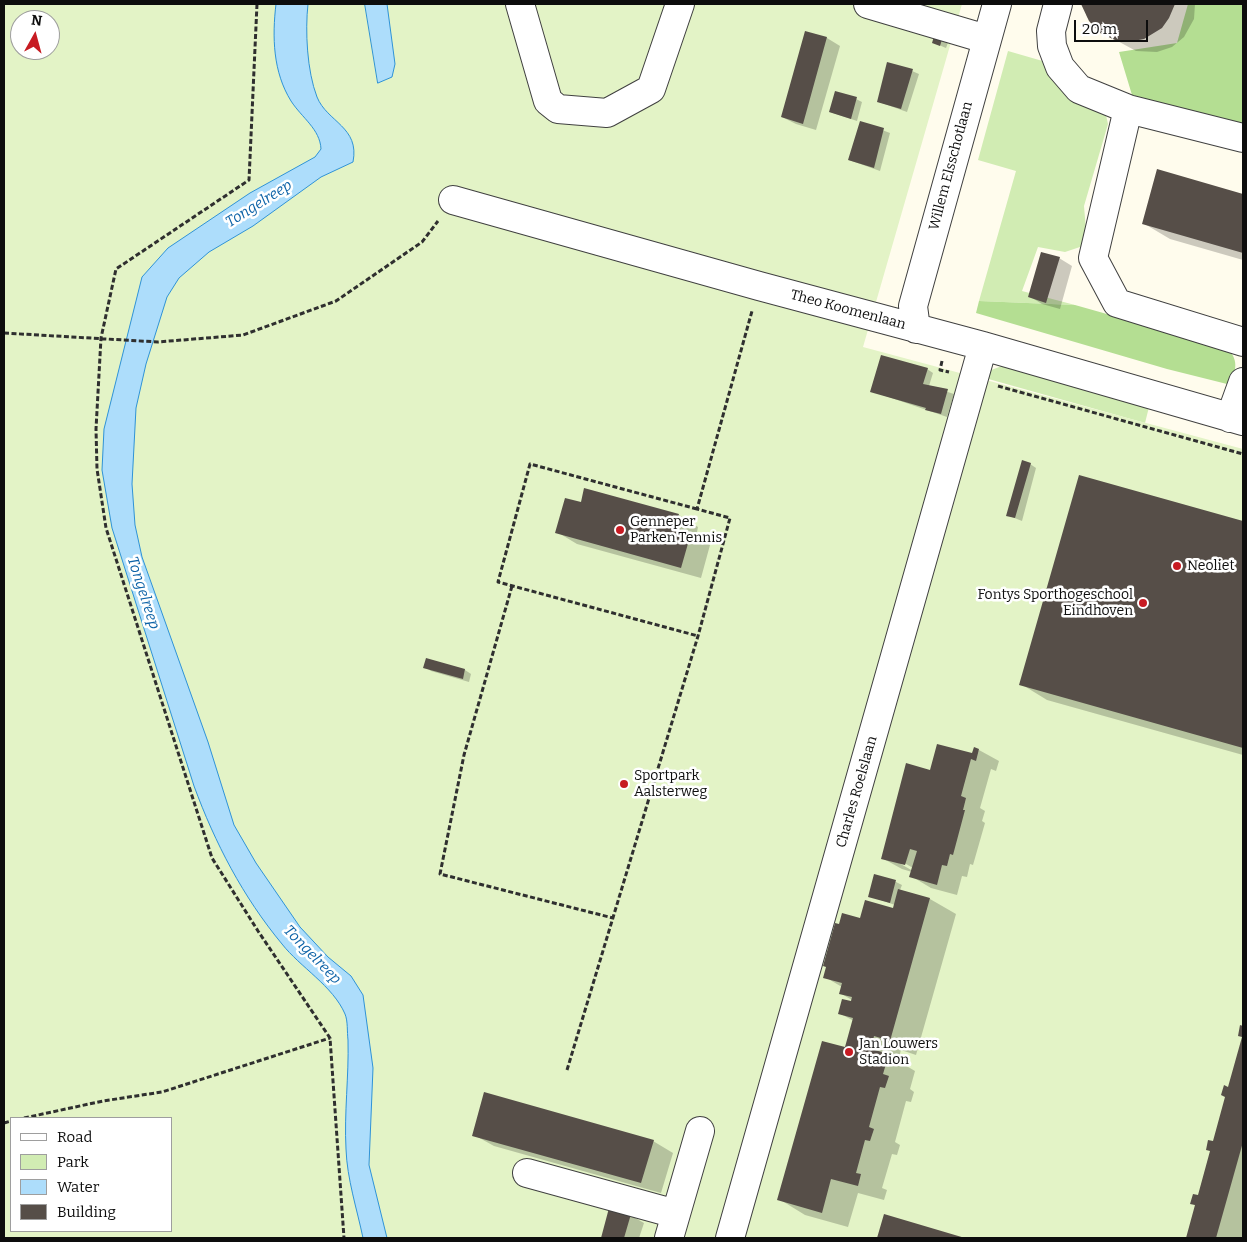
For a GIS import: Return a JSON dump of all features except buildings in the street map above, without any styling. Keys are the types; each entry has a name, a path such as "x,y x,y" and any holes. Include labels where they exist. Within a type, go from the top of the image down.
{"street":[{"path":"520,4 548,101 558,110 607,112 651,89 680,4"},
{"name":"Willem Elsschotlaan","path":"916,329 912,306 996,4"},
{"path":"1058,4 1051,31 1052,46 1060,67 1079,89 1128,109 1243,138"},
{"path":"882,6 986,39"},
{"path":"1128,109 1093,258 1117,303 1243,342"},
{"name":"Theo Koomenlaan","path":"453,200 982,346 1237,419"},
{"name":"Charles Roelslaan","path":"730,1238 982,346"},
{"path":"1237,419 1243,382"},
{"path":"528,1173 674,1231 700,1131"}],"path":[{"path":"257,4 249,180 116,269 101,338 96,428 97,469 106,528 159,698 212,858 258,932 330,1038 344,1238"},
{"path":"4,333 123,338 158,342 243,336 336,301 422,242 453,200"},
{"path":"697,509 759,286"},
{"path":"945,353 940,370 1243,452"},
{"path":"567,1070 698,636 730,518 530,464 498,582 698,636"},
{"path":"512,586 464,755 440,874 613,918"},
{"path":"29,1117 103,1101 162,1092 330,1038"}],"green space":[{"name":"Sportpark Aalsterweg","path":"4,4 962,4 863,347 1243,449 1243,1238 4,1238"},
{"path":"1188,4 1243,4 1243,128 1132,95 1119,52 1177,43"},
{"path":"1008,51 1046,62 1105,111 1108,124 1084,206 1086,230 1083,246 1065,252 1038,247 1022,291 1075,305 979,301 1016,171 978,160"},
{"path":"979,301 1075,305 1227,348 1235,361 1231,385 1167,369 976,313"},
{"path":"1002,366 1149,407 1145,423 985,378 991,370"}],"water":[{"name":"Tongelreep","path":"276,4 308,4 308,51 314,87 322,106 352,141 354,150 353,162 321,177 253,226 209,252 179,278 167,297 146,364 136,408 132,484 135,525 142,557 208,742 234,825 256,863 300,927 328,957 351,976 363,995 373,1068 369,1165 387,1238 363,1238 350,1183 346,1135 348,1040 345,1014 333,994 289,952 255,908 231,869 211,828 194,786 112,528 102,470 104,429 142,277 168,248 250,193 315,157 321,149 317,135 291,101 280,78 274,42"},
{"path":"365,4 387,4 395,64 392,77 378,83"}],"place":[{"name":"Genneper Parken Tennis","path":"620,530"},
{"name":"Neoliet","path":"1177,566"},
{"name":"Fontys Sporthogeschool Eindhoven","path":"1143,603"},
{"name":"Sportpark Aalsterweg","path":"624,784"},
{"name":"Jan Louwers Stadion","path":"849,1052"}]}
